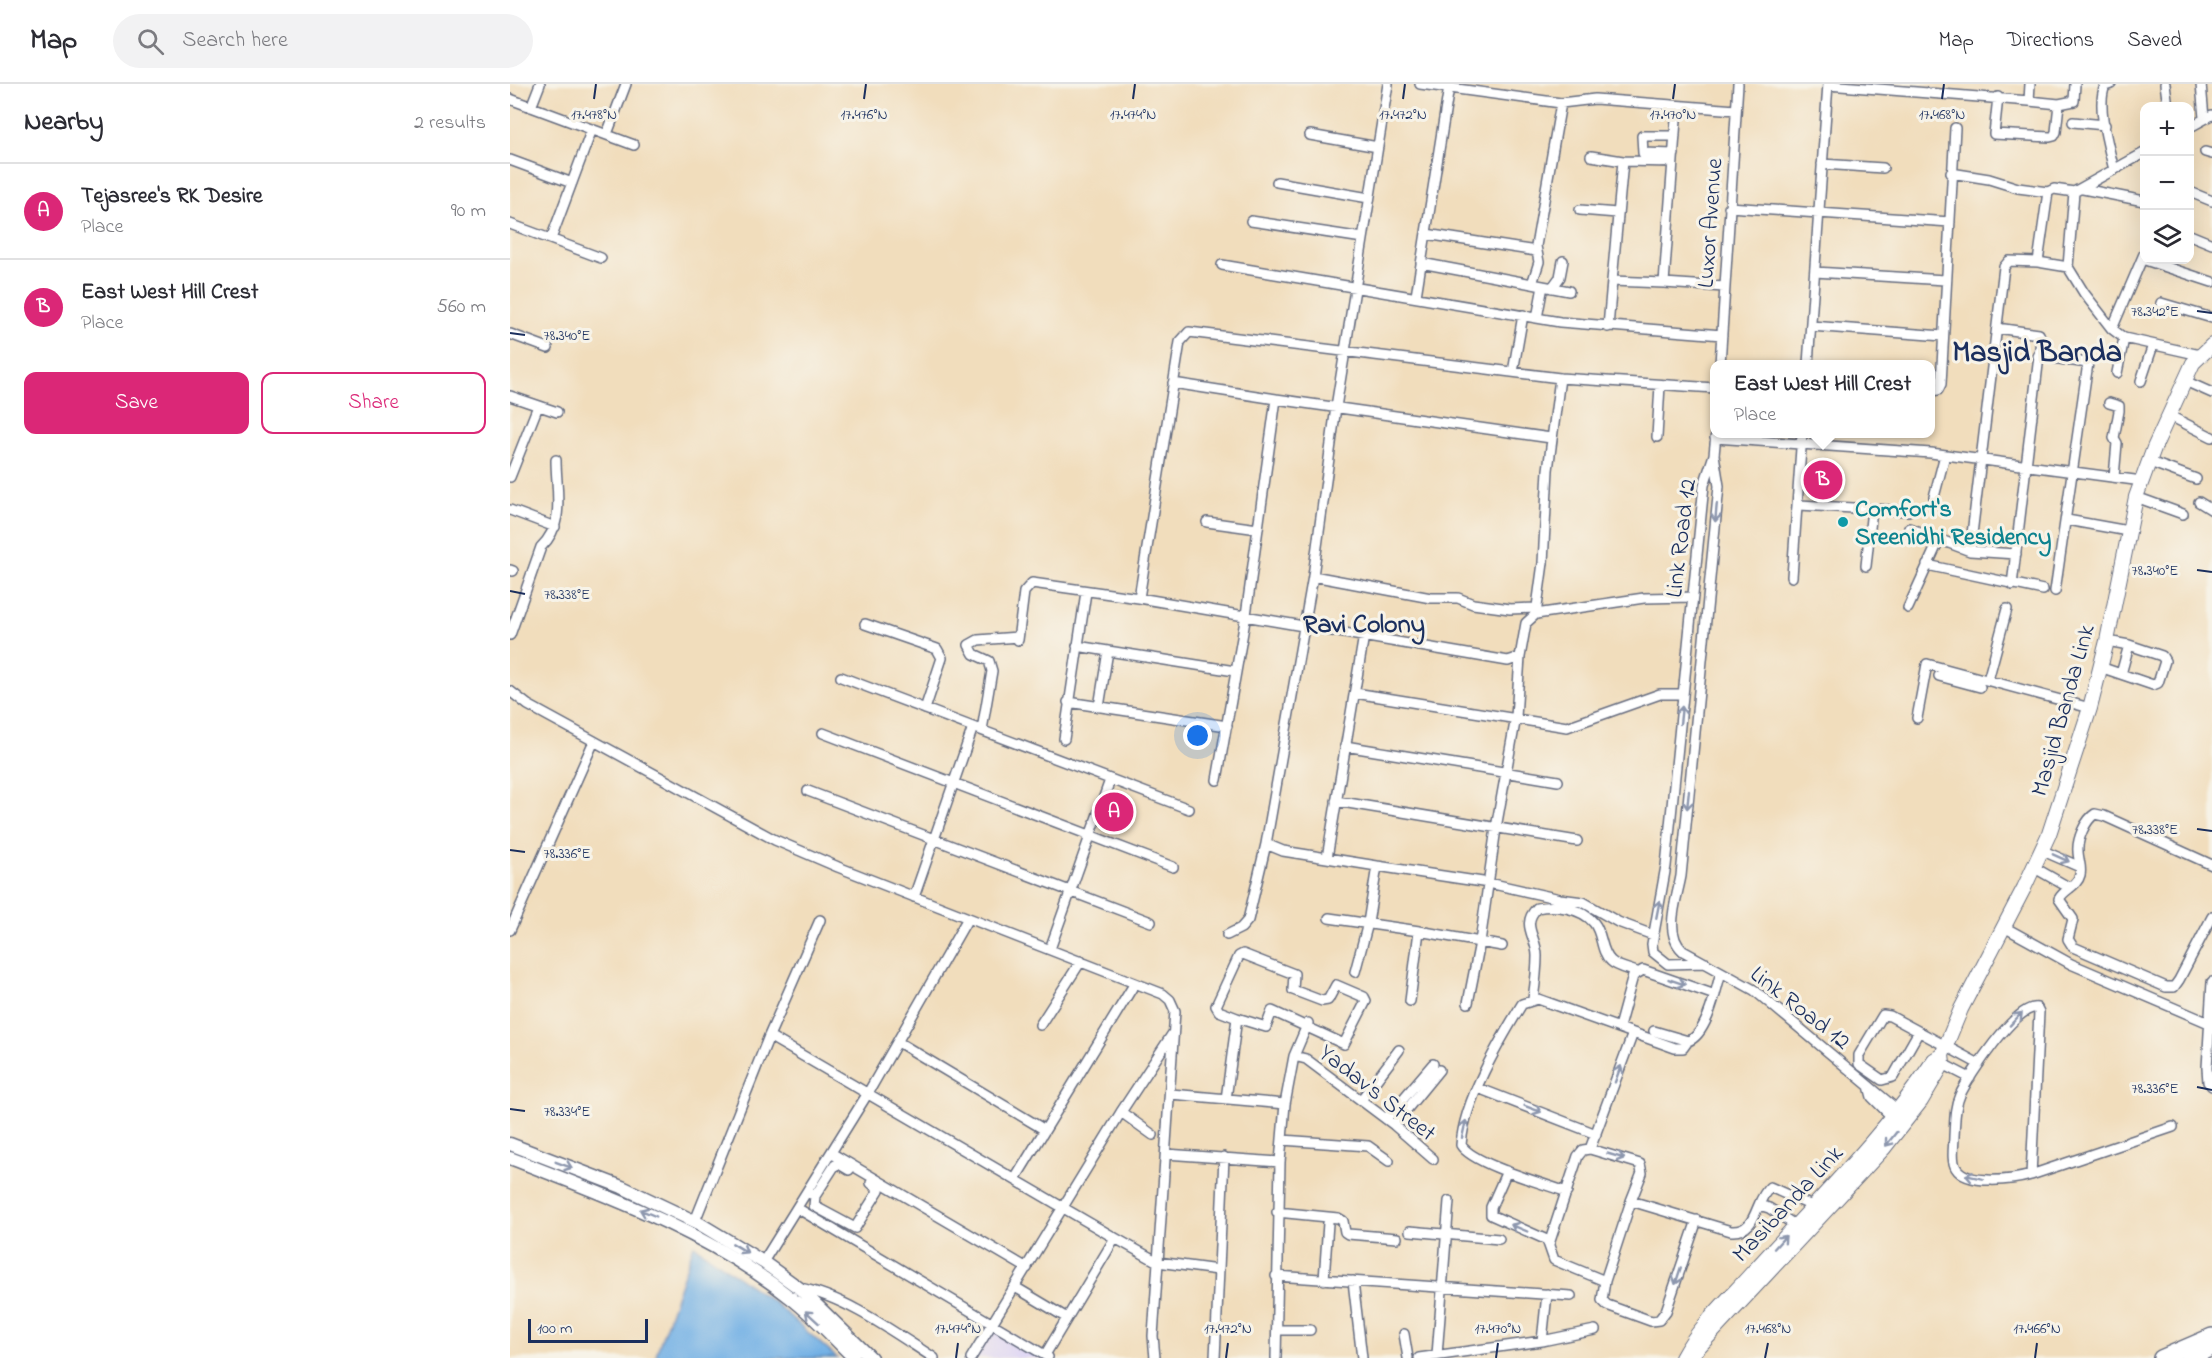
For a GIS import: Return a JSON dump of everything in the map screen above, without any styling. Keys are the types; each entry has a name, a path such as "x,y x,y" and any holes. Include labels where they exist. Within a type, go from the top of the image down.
{"main road":[{"name":"Masjid Banda Link","path":"1923,1077 1934,1060 1944,1055 1961,1009 2004,927 2055,817 2090,708 2107,641 2136,497 2185,381 2200,355 2212,345"},
{"path":"1692,1358 1716,1321 1864,1172 1900,1116 1944,1055"},
{"name":"Masibanda Link","path":"1682,1358 1812,1206 1900,1116 1923,1077"},
{"path":"2161,1358 2212,1336"},
{"path":"2189,1358 2212,1348"}],"street":[{"path":"531,106 540,84"},
{"path":"607,134 626,84"},
{"path":"1227,935 1241,928 1248,920 1266,844 1313,576 1336,407 1388,84"},
{"path":"1420,84 1561,103 1592,99 1736,110"},
{"name":"Luxor Avenue","path":"1720,360 1738,84"},
{"path":"2029,101 2031,84"},
{"path":"1808,360 1828,85 1998,97 2059,104 2074,101 2076,84"},
{"path":"2111,84 2105,86 2102,92 2105,125 2114,170"},
{"path":"2165,84 2167,102"},
{"path":"2194,125 2208,117 2201,84"},
{"path":"1416,296 1449,87"},
{"path":"1998,97 1993,132 1998,135 2054,136 2059,104"},
{"path":"510,99 634,145"},
{"path":"1532,284 1539,262 1536,251 1561,103"},
{"path":"1664,283 1677,106"},
{"path":"2073,122 2105,125"},
{"path":"1935,390 1938,390 1941,384 1955,128"},
{"path":"551,239 592,129"},
{"path":"1310,135 1378,147"},
{"path":"1672,157 1643,153 1642,136 1673,136"},
{"path":"1591,156 1623,161 1672,157"},
{"path":"2078,190 2140,156"},
{"path":"510,160 572,183"},
{"path":"1608,327 1623,161"},
{"path":"1822,164 1883,168"},
{"path":"1951,173 2048,192 2054,189 2078,190 2140,200"},
{"path":"1277,182 1369,198"},
{"path":"2078,190 2068,267 2074,279 2112,329 2124,338 2200,355"},
{"path":"2038,262 2048,192"},
{"path":"2194,194 2212,201"},
{"path":"1729,207 1950,222"},
{"path":"1580,210 1617,213"},
{"path":"1251,221 1363,238"},
{"path":"510,224 601,258"},
{"path":"1426,234 1536,251"},
{"path":"2194,237 2212,244"},
{"path":"1537,318 1547,287 1560,277 1563,261"},
{"path":"1970,551 1983,460 2004,267 2009,261 2038,262 2068,267"},
{"path":"1422,263 1569,291"},
{"path":"2112,329 2140,264"},
{"path":"2162,264 2212,282"},
{"path":"1222,265 1537,318 1608,327 1722,335"},
{"path":"1815,272 1945,280"},
{"path":"1612,281 1724,287"},
{"path":"2161,303 2212,318"},
{"path":"1513,372 1523,315"},
{"path":"1811,326 1943,336"},
{"path":"1996,328 2038,334 2038,356 2012,585"},
{"path":"1139,598 1180,342 1189,332 1560,378 1710,388"},
{"path":"510,334 548,348"},
{"path":"2117,373 2124,338"},
{"path":"2141,381 2153,345"},
{"path":"2038,356 2088,363 2055,591"},
{"path":"1468,1003 1516,717 1520,657 1526,623 1536,611 1542,563 1551,438 1560,378"},
{"path":"2185,381 2212,393"},
{"path":"1173,383 1551,438"},
{"path":"1657,437 1660,385"},
{"path":"510,396 557,412"},
{"path":"1217,780 1246,615 1276,399"},
{"path":"2109,403 2119,406 2114,438 2117,443 2114,477"},
{"path":"510,477 538,406"},
{"path":"2170,416 2212,437"},
{"path":"1714,455 1715,438"},
{"path":"1792,577 1799,505 1802,438 2142,481"},
{"name":"Link Road 12","path":"1653,935 1666,866 1704,485 1714,455"},
{"name":"Link Road 12","path":"1714,455 1719,486 1681,876 1673,935 1677,945 1683,951 1754,990 1869,1086 1872,1097 1900,1116"},
{"path":"1934,497 1945,455"},
{"path":"510,635 541,547 551,537 559,516 556,460"},
{"path":"2150,462 2196,479"},
{"path":"2136,497 2183,514"},
{"path":"2199,502 2212,510"},
{"path":"1799,505 1908,511"},
{"path":"1866,566 1872,509"},
{"path":"510,510 555,527"},
{"path":"2067,520 2128,531"},
{"path":"1207,522 1258,529"},
{"path":"1909,528 1970,551 2016,554"},
{"path":"1908,608 1939,540"},
{"path":"1927,565 2043,590"},
{"path":"1313,576 1431,598 1458,598 1473,604 1536,611 1644,598 1693,597"},
{"path":"982,730 991,665 989,661 971,652 969,645 978,640 1018,639 1024,592 1032,583 1246,615 1508,661 1520,657"},
{"path":"1064,739 1086,592"},
{"path":"1988,680 2007,609"},
{"path":"865,624 937,650 942,658 925,709"},
{"path":"1327,858 1364,635"},
{"path":"2100,668 2153,685 2158,683 2165,661 2162,656 2130,645 2107,641"},
{"path":"2121,674 2130,645"},
{"path":"1077,646 1235,671"},
{"path":"1099,707 1108,651"},
{"path":"1917,718 1928,664 1940,673 1980,687"},
{"path":"1940,673 1988,680 2090,708"},
{"path":"841,677 1189,809"},
{"path":"510,692 528,705 775,840 1163,994 1170,1000 1175,1011 1153,1336 1155,1358"},
{"path":"1355,693 1567,727 1660,694 1683,694"},
{"path":"1068,702 1227,726"},
{"path":"914,897 973,727"},
{"path":"823,733 1173,867"},
{"path":"510,930 594,741"},
{"path":"1345,746 1558,781"},
{"path":"1050,949 1110,780"},
{"path":"808,791 1151,922"},
{"path":"1336,801 1577,841"},
{"path":"2212,865 2095,814 2087,822 2080,839 2078,882 2059,899 2073,919 2068,939 2073,947 2166,987 2174,987 2179,980 2212,917"},
{"path":"1266,844 1283,851 1489,883 1582,902 1614,920 1653,935 1653,952 1668,964 1706,963"},
{"path":"2041,850 2080,867"},
{"path":"1355,972 1368,923 1377,866"},
{"path":"2033,867 2070,888"},
{"path":"1533,999 1537,954 1528,930 1533,912 1544,907 1558,907 1581,914 1591,921 1612,963 1637,972"},
{"path":"1591,921 1602,912"},
{"path":"763,1262 797,1208 811,1194 826,1171 831,1153 968,918"},
{"path":"1329,918 1502,946"},
{"path":"695,1221 769,1036 820,920"},
{"path":"1599,935 1614,920"},
{"path":"2004,927 2071,964 2208,1023"},
{"path":"1410,1001 1419,932"},
{"path":"1243,954 1294,974 1293,990 1322,1001 1328,1000 1336,985 1364,997 1363,1008 1346,1042 1340,1043 1307,1025 1272,1011 1266,1027 1237,1018 1219,1011 1216,1006 1239,956 1243,954"},
{"path":"1041,1025 1081,961"},
{"path":"1619,1027 1633,976 1637,972 1643,970 1714,995"},
{"path":"1567,1192 1507,1171 1473,1156 1461,1145 1465,1121 1478,1088 1522,1004 1533,999 1680,1049 1702,1030 1721,972"},
{"path":"2212,982 2207,1068 2208,1082 2212,1086"},
{"path":"1015,1179 1135,983"},
{"path":"2031,1175 2037,1008 2031,1007 2022,1012 1979,1064 1956,1108 1954,1157 1957,1169 1967,1176 2011,1180 2031,1175 2173,1128"},
{"path":"1918,1033 1893,1077 1882,1080 1859,1064 1859,1055 1883,1015 1890,1016 1918,1033 1970,1078"},
{"path":"1226,1100 1237,1018"},
{"path":"1276,1358 1277,1212 1285,1104 1296,1056 1307,1025"},
{"path":"971,1358 1121,1112 1174,1030"},
{"path":"1654,1031 1688,1041"},
{"path":"1590,1149 1633,1033"},
{"path":"769,1036 1158,1262 1218,1270"},
{"path":"898,1041 1045,1130"},
{"path":"1361,1100 1399,1050"},
{"path":"1944,1055 1979,1064"},
{"name":"Yadav's Street","path":"1296,1056 1361,1100 1433,1159"},
{"path":"1390,1122 1436,1067"},
{"path":"1478,1088 1596,1134"},
{"path":"1171,1094 1285,1104"},
{"path":"1121,1112 1153,1135"},
{"path":"1282,1140 1368,1146 1389,1161"},
{"path":"510,1144 622,1187 695,1221 763,1262 799,1288 871,1358"},
{"path":"1549,1244 1578,1156 1583,1150 1590,1149 1640,1164 1642,1173 1605,1281 1602,1300 1607,1305 1651,1321 1659,1320 1666,1311 1697,1220"},
{"path":"831,1153 1027,1268"},
{"path":"1166,1154 1280,1162"},
{"path":"1215,1358 1224,1157"},
{"path":"510,1158 663,1219 756,1273 791,1298 854,1358"},
{"path":"811,1194 814,1206 855,1228 879,1190 877,1186 839,1164 826,1171"},
{"path":"1507,1171 1491,1207 1491,1215 1547,1240 1551,1255 1558,1263 1605,1281"},
{"path":"1631,1201 1739,1232 1750,1226 1763,1193 1770,1187 1812,1206"},
{"path":"1437,1354 1449,1201"},
{"path":"1759,1205 1769,1208 1795,1225"},
{"path":"797,1208 1047,1356 1115,1238"},
{"path":"1277,1212 1342,1219 1348,1234 1397,1238"},
{"path":"1324,1280 1328,1223"},
{"path":"1410,1231 1499,1239"},
{"path":"1276,1276 1571,1296"},
{"path":"1353,1281 1362,1358"},
{"path":"1015,1287 1067,1318"},
{"path":"791,1298 799,1288"},
{"path":"799,1288 815,1290 878,1322 934,1358"},
{"path":"1542,1341 1547,1294"},
{"path":"1277,1330 1310,1330"},
{"path":"1419,1358 1437,1354 1486,1353 1595,1330"},
{"path":"1404,1334 1408,1358"},
{"path":"1687,1358 1692,1358"}],"shaded area":[{"path":"992,1322 1050,1358 971,1358"}],"water":[{"path":"694,1245 777,1305 837,1358 660,1358 656,1355"}],"place":[{"name":"East West Hill Crest","path":"1823,480"},
{"name":"Comfort's Sreenidhi Residency","path":"1843,522"},
{"name":"Tejasree's RK Desire","path":"1114,812"}],"district":[{"name":"Masjid Banda","path":"2037,351"},
{"name":"Ravi Colony","path":"1364,623"}]}
